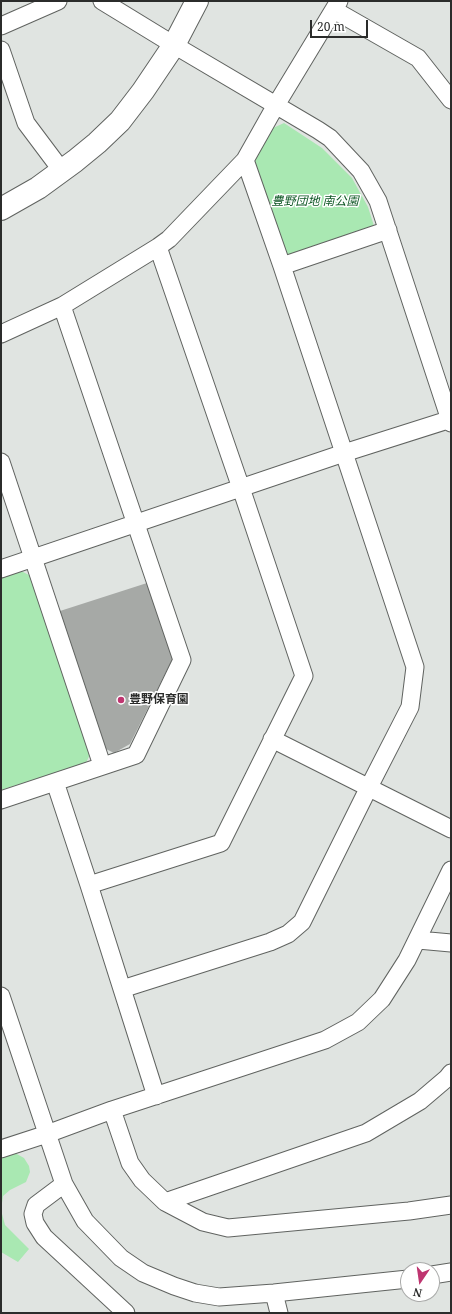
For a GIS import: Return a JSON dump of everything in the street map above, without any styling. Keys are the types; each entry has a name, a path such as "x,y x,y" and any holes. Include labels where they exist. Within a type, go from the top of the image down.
{"street":[{"path":"1,26 58,1"},
{"path":"1,569 344,453 451,421 378,201 361,171 330,138 102,1"},
{"path":"1,209 38,188 62,171 97,143 120,121 143,91 174,45 197,1"},
{"path":"1,334 62,306 169,239 245,160 276,105 337,6 418,58 451,100"},
{"path":"1,50 26,124 62,171"},
{"path":"122,989 270,942 288,934 302,922 410,707 415,667 282,266 245,160"},
{"path":"282,266 388,230"},
{"path":"89,885 220,843 304,676 158,247"},
{"path":"1,800 102,765 136,755 182,660 62,306"},
{"path":"1,462 102,765"},
{"path":"272,739 451,829"},
{"path":"55,782 156,1096"},
{"path":"1,1149 112,1110 325,1040 358,1022 382,998 408,960 451,870"},
{"path":"418,940 451,943"},
{"path":"1,996 64,1184 85,1221 121,1258 143,1273 174,1286 219,1297 274,1294 400,1280"},
{"path":"165,1202 366,1133 420,1101 451,1073"},
{"path":"112,1110 130,1163 142,1180 165,1202 203,1222 228,1228 415,1210 451,1205"},
{"path":"64,1184 36,1205 33,1214 35,1223 44,1237 126,1313"},
{"path":"440,1274 451,1272"},
{"path":"274,1294 279,1313"}],"green space":[{"name":"豊野団地 南公園","path":"284,123 322,148 352,178 368,207 375,229 288,258 254,161 273,128"},
{"path":"21,571 29,575 91,752 86,763 1,790 1,578"},
{"path":"15,1153 24,1158 29,1166 30,1172 26,1182 10,1190 3,1196 1,1210 1,1158"},
{"path":"1,1210 5,1225 29,1249 18,1262 1,1252"}],"building":[{"name":"豊野保育園","path":"147,583 174,656 130,744 114,753 106,749 60,611"}],"place":[{"name":"豊野保育園","path":"121,700"}]}
